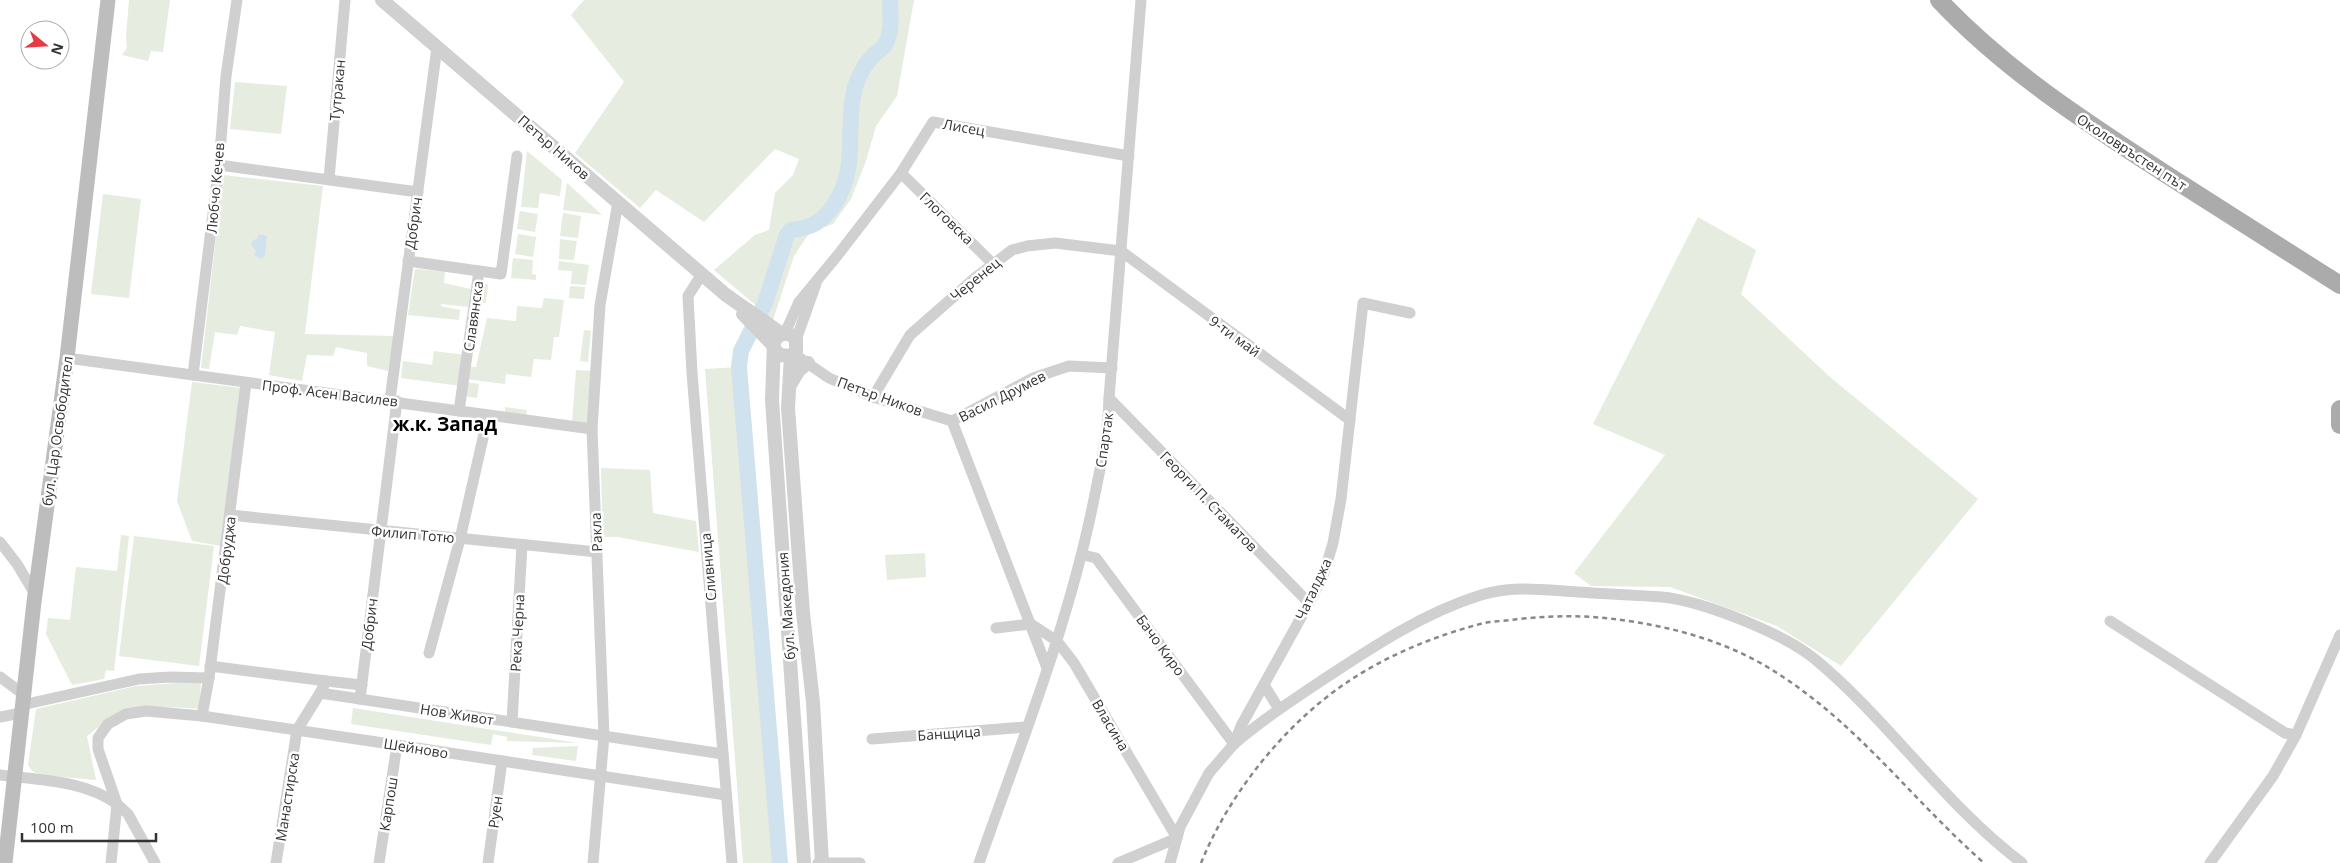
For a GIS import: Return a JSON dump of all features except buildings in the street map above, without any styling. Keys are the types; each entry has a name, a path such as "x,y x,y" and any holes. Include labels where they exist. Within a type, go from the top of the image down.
{"main road":[{"name":"бул. Цар Освободител","path":"5,863 7,776 22,704 66,358 108,0"},
{"name":"Околовръстен път","path":"1939,0 1967,29 2002,60 2072,113 2340,285"},
{"path":"2340,409 2340,425"}],"street":[{"name":"Любчо Кечев","path":"193,375 219,164 226,76 237,0"},
{"name":"Тутракан","path":"329,180 346,0"},
{"name":"Петър Ников","path":"382,0 762,327"},
{"name":"Спартак","path":"979,863 1057,641 1083,555 1108,429 1141,0"},
{"name":"Добрич","path":"360,699 381,531 408,261 437,47"},
{"name":"Лисец","path":"791,343 818,280 900,173 933,122 1129,156"},
{"name":"Славянска","path":"459,411 479,272 501,274 517,156"},
{"path":"219,164 418,192"},
{"name":"Глоговска","path":"900,173 992,264"},
{"name":"Ракла","path":"593,863 604,736 592,429 600,305 618,202"},
{"name":"Черенец","path":"873,396 910,335 992,264 1012,250 1027,246 1055,243 1121,251"},
{"name":"9-ти май","path":"1121,251 1350,420"},
{"path":"408,261 479,272"},
{"name":"Сливница","path":"702,274 688,296 692,372 732,863"},
{"name":"Чаталджа","path":"1170,863 1180,827 1209,773 1234,744 1241,726 1324,573 1333,543 1342,499 1362,303 1410,313"},
{"path":"762,327 791,343"},
{"path":"762,327 780,355 791,343"},
{"path":"774,348 776,338 791,343"},
{"name":"Петър Ников","path":"791,343 809,364 829,378 873,396 952,421"},
{"name":"бул. Македония","path":"791,343 789,418 803,613 813,702 821,863"},
{"name":"бул. Македония","path":"774,348 772,400 804,863"},
{"name":"Проф. Асен Василев","path":"66,358 592,429"},
{"path":"789,386 798,370 809,364"},
{"name":"Васил Друмев","path":"952,421 1033,378 1069,366 1112,368"},
{"name":"Добруджа","path":"202,716 210,672 246,383"},
{"name":"Георги П. Стаматов","path":"1109,398 1309,603"},
{"path":"429,653 460,539 488,416"},
{"path":"952,421 1047,668"},
{"name":"Филип Тотю","path":"230,515 596,552"},
{"path":"0,542 17,564 35,594"},
{"name":"Река Черна","path":"512,722 522,545"},
{"name":"Бачо Киро","path":"1083,555 1096,558 1234,744"},
{"path":"1234,744 1279,709 1368,649 1426,617 1481,595 1514,588 1664,597 1722,613 1763,628 1814,658 1870,711 1960,808 2001,847 2022,863"},
{"path":"2110,622 2285,733 2296,735"},
{"path":"996,628 1031,624"},
{"name":"Власина","path":"1031,624 1057,641 1074,663 1177,838"},
{"path":"2210,863 2273,776 2296,735 2340,635"},
{"path":"0,717 22,704 138,679 210,672 326,680 362,685"},
{"path":"0,677 22,704"},
{"path":"297,730 326,680"},
{"path":"1264,685 1279,709"},
{"name":"Нов Живот","path":"320,693 723,754"},
{"name":"Шейново","path":"118,804 98,749 98,738 108,724 126,714 146,711 202,716 726,795"},
{"name":"Банщица","path":"872,738 1026,727"},
{"name":"Манастирска","path":"276,863 297,730"},
{"name":"Карпош","path":"379,863 397,745"},
{"name":"Руен","path":"488,863 502,761"},
{"path":"7,776 78,786 107,796 128,814 155,863"},
{"path":"111,863 118,804"},
{"path":"1118,863 1177,838"},
{"path":"821,863 860,863"}],"shaded area":[{"path":"129,0 170,0 163,52 151,51 148,61 122,55 127,48"},
{"path":"584,0 914,0 897,96 876,126 866,161 851,199 833,224 810,232 794,256 773,320 714,270 755,235 769,230 775,193 793,175 799,159 775,149 704,222 656,190 640,208 575,153 624,82 571,15"},
{"path":"235,82 287,86 281,134 230,129"},
{"path":"527,151 562,180 560,196 540,193 538,208 521,207"},
{"path":"223,175 323,186 305,334 394,336 388,371 367,366 367,353 336,347 333,356 307,355 302,381 269,375 275,332 240,326 237,335 215,332 209,369 201,368"},
{"path":"567,183 602,215 563,210"},
{"path":"103,194 141,199 129,298 91,294"},
{"path":"520,211 538,214 535,232 517,229"},
{"path":"563,213 581,216 578,238 560,236"},
{"path":"1698,217 1756,250 1741,294 1830,377 1978,499 1841,666 1777,626 1670,587 1591,586 1574,573 1665,455 1593,424"},
{"path":"518,234 536,237 533,257 515,254"},
{"path":"560,239 577,241 574,260 559,259"},
{"path":"513,258 533,260 532,274 536,275 536,280 511,278"},
{"path":"559,261 589,265 586,285 571,284 572,271 558,270"},
{"path":"415,269 445,271 444,283 471,289 468,307 442,304 440,306 460,310 459,320 408,315"},
{"path":"479,283 488,284 486,303 477,302"},
{"path":"570,286 585,287 584,299 569,298"},
{"path":"544,298 564,300 559,337 554,337 551,360 534,359 531,377 506,374 505,384 466,379 468,367 476,367 487,318 516,321 517,306 542,308"},
{"path":"584,330 591,331 588,362 580,361"},
{"path":"434,351 465,355 461,386 401,378 403,361 432,365"},
{"path":"739,367 781,863 743,863 705,369"},
{"path":"576,370 593,371 589,424 572,423"},
{"path":"192,382 241,388 221,546 192,541 177,501"},
{"path":"465,382 479,384 477,398 463,396"},
{"path":"505,407 527,410 526,417 505,414"},
{"path":"601,468 650,470 653,513 696,521 699,552 617,537 603,537"},
{"path":"121,535 129,536 114,671 106,670 104,679 72,685 46,634 48,618 70,620 76,567 117,571"},
{"path":"134,536 214,546 199,666 119,656"},
{"path":"925,553 926,577 887,580 885,555"},
{"path":"201,683 199,709 153,707 127,712 101,725 87,736 96,780 41,775 32,771 28,765 36,709 136,686"},
{"path":"353,708 578,743 507,741 507,737 493,734 491,745 351,724"},
{"path":"578,746 576,761 532,755 533,748"}],"water":[{"path":"259,234 267,236 265,256 261,259 254,255 256,251 251,244 253,240 257,239"}],"waterway":[{"path":"780,863 739,367 741,351 765,303 787,235 791,230 805,228 821,220 834,205 842,190 849,162 852,103 855,87 865,65 888,40 890,0"}],"railway":[{"path":"1201,863 1227,812 1261,763 1301,719 1346,683 1395,655 1430,640 1466,628 1484,623 1562,616 1605,618 1668,628 1717,643 1764,665 1796,686 1853,733 1984,863"}],"district":[{"name":"ж.к. Запад","path":"445,424"}]}
